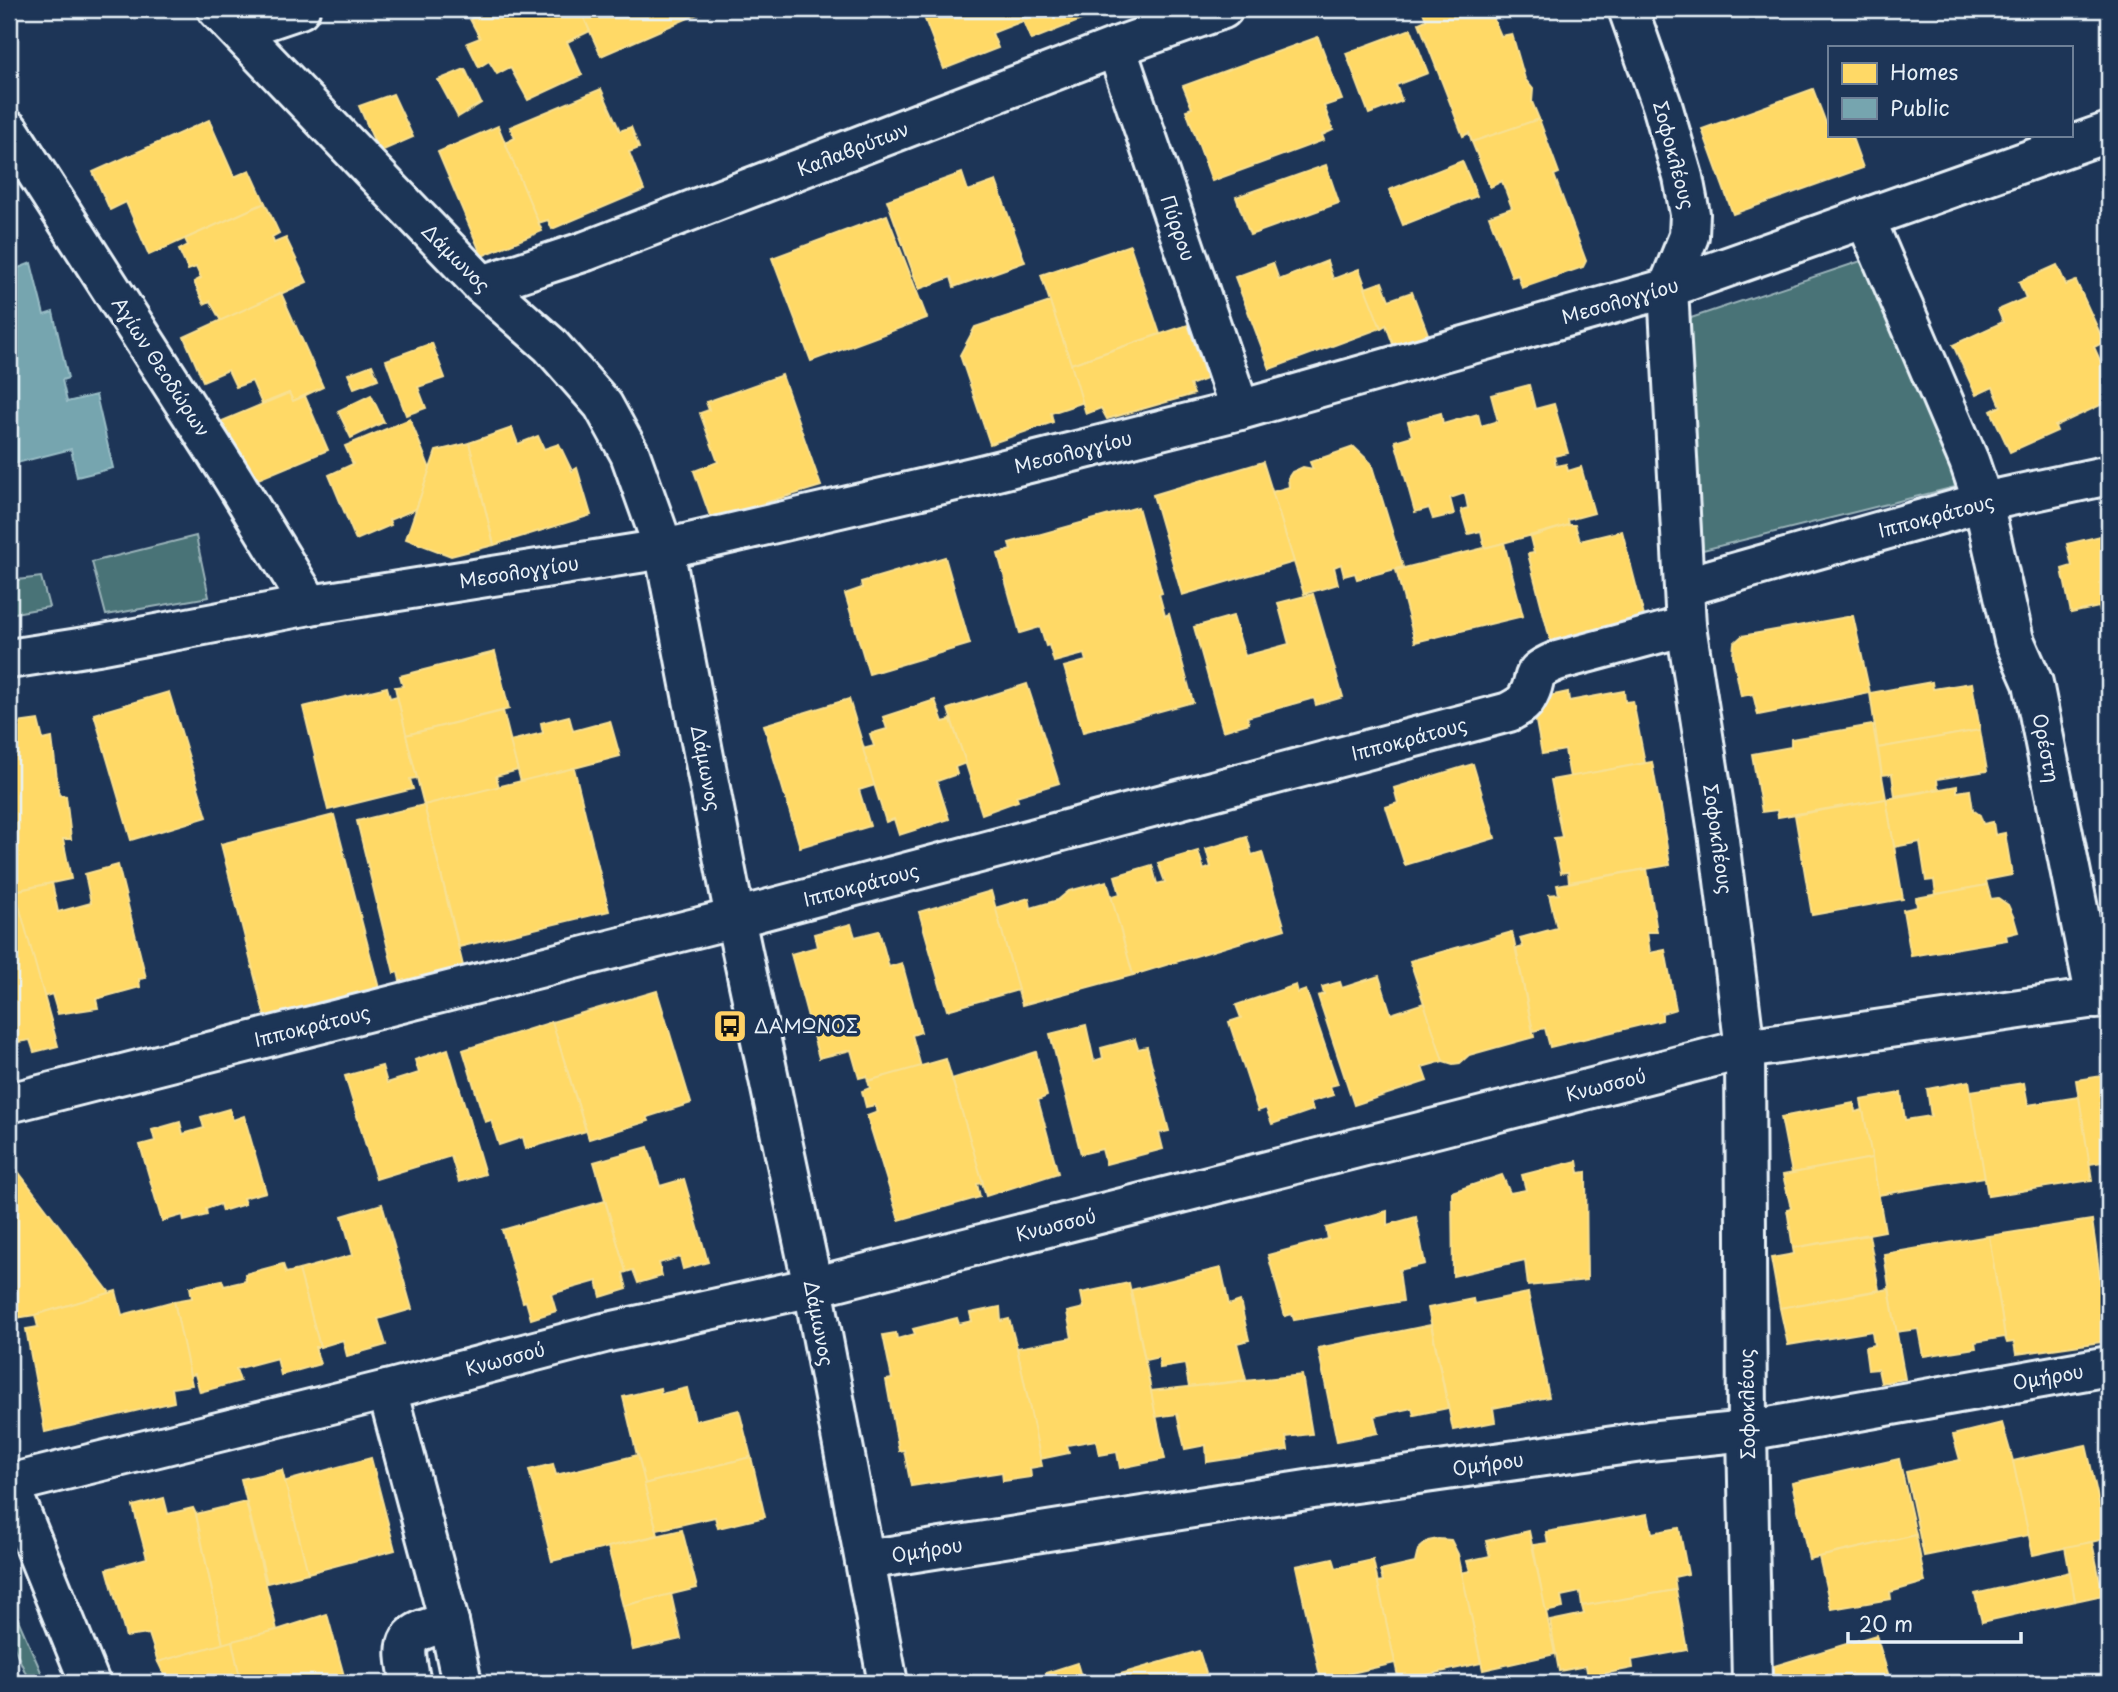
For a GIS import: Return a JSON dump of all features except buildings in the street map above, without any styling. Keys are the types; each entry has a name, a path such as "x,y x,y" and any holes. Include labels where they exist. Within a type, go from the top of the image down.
{"street":[{"path":"227,20 300,9"},
{"name":"Καλαβρύτων","path":"482,285 586,251 1116,47 1223,9"},
{"name":"Σοφοκλέους","path":"1628,9 1662,105 1683,177 1690,214 1689,236 1668,288 1686,626 1718,832 1745,1049 1747,1431 1752,1683"},
{"name":"Δάμωνος","path":"227,20 482,285 550,345 603,405 630,454 664,549 735,918 813,1287 888,1683"},
{"name":"Πύρρου","path":"1116,47 1240,410"},
{"name":"Αγίων Θεοδώρων","path":"9,130 233,479 310,605"},
{"name":"Μεσολογγίου","path":"9,659 310,605 664,549 981,475 1240,410 1668,288 2109,132"},
{"name":"Ορέστη","path":"1865,218 1969,461 1983,502 2014,640 2033,683 2102,997"},
{"name":"Ιπποκράτους","path":"1684,587 1983,502 2109,475"},
{"name":"Ιπποκράτους","path":"9,1103 735,918 1509,712 1528,697 1534,674 1544,666 1686,626"},
{"name":"Κνωσσού","path":"9,1484 604,1334 813,1287 1745,1049 2102,997"},
{"name":"Ομήρου","path":"865,1560 1313,1489 1649,1441 1747,1431 2109,1366"},
{"path":"387,1390 449,1622 462,1683"},
{"path":"9,1484 90,1683"},
{"path":"411,1683 405,1655 408,1640 418,1630 449,1622"}],"green space":[{"path":"1861,261 1948,449 1955,487 1703,550 1688,319"},
{"path":"196,536 209,597 106,615 92,562"},
{"path":"41,577 49,607 9,614 9,581"},
{"path":"9,1599 46,1683 30,1683 9,1636"}],"place":[{"name":"ΔΑΜΩΝΟΣ","path":"730,1026"}]}
